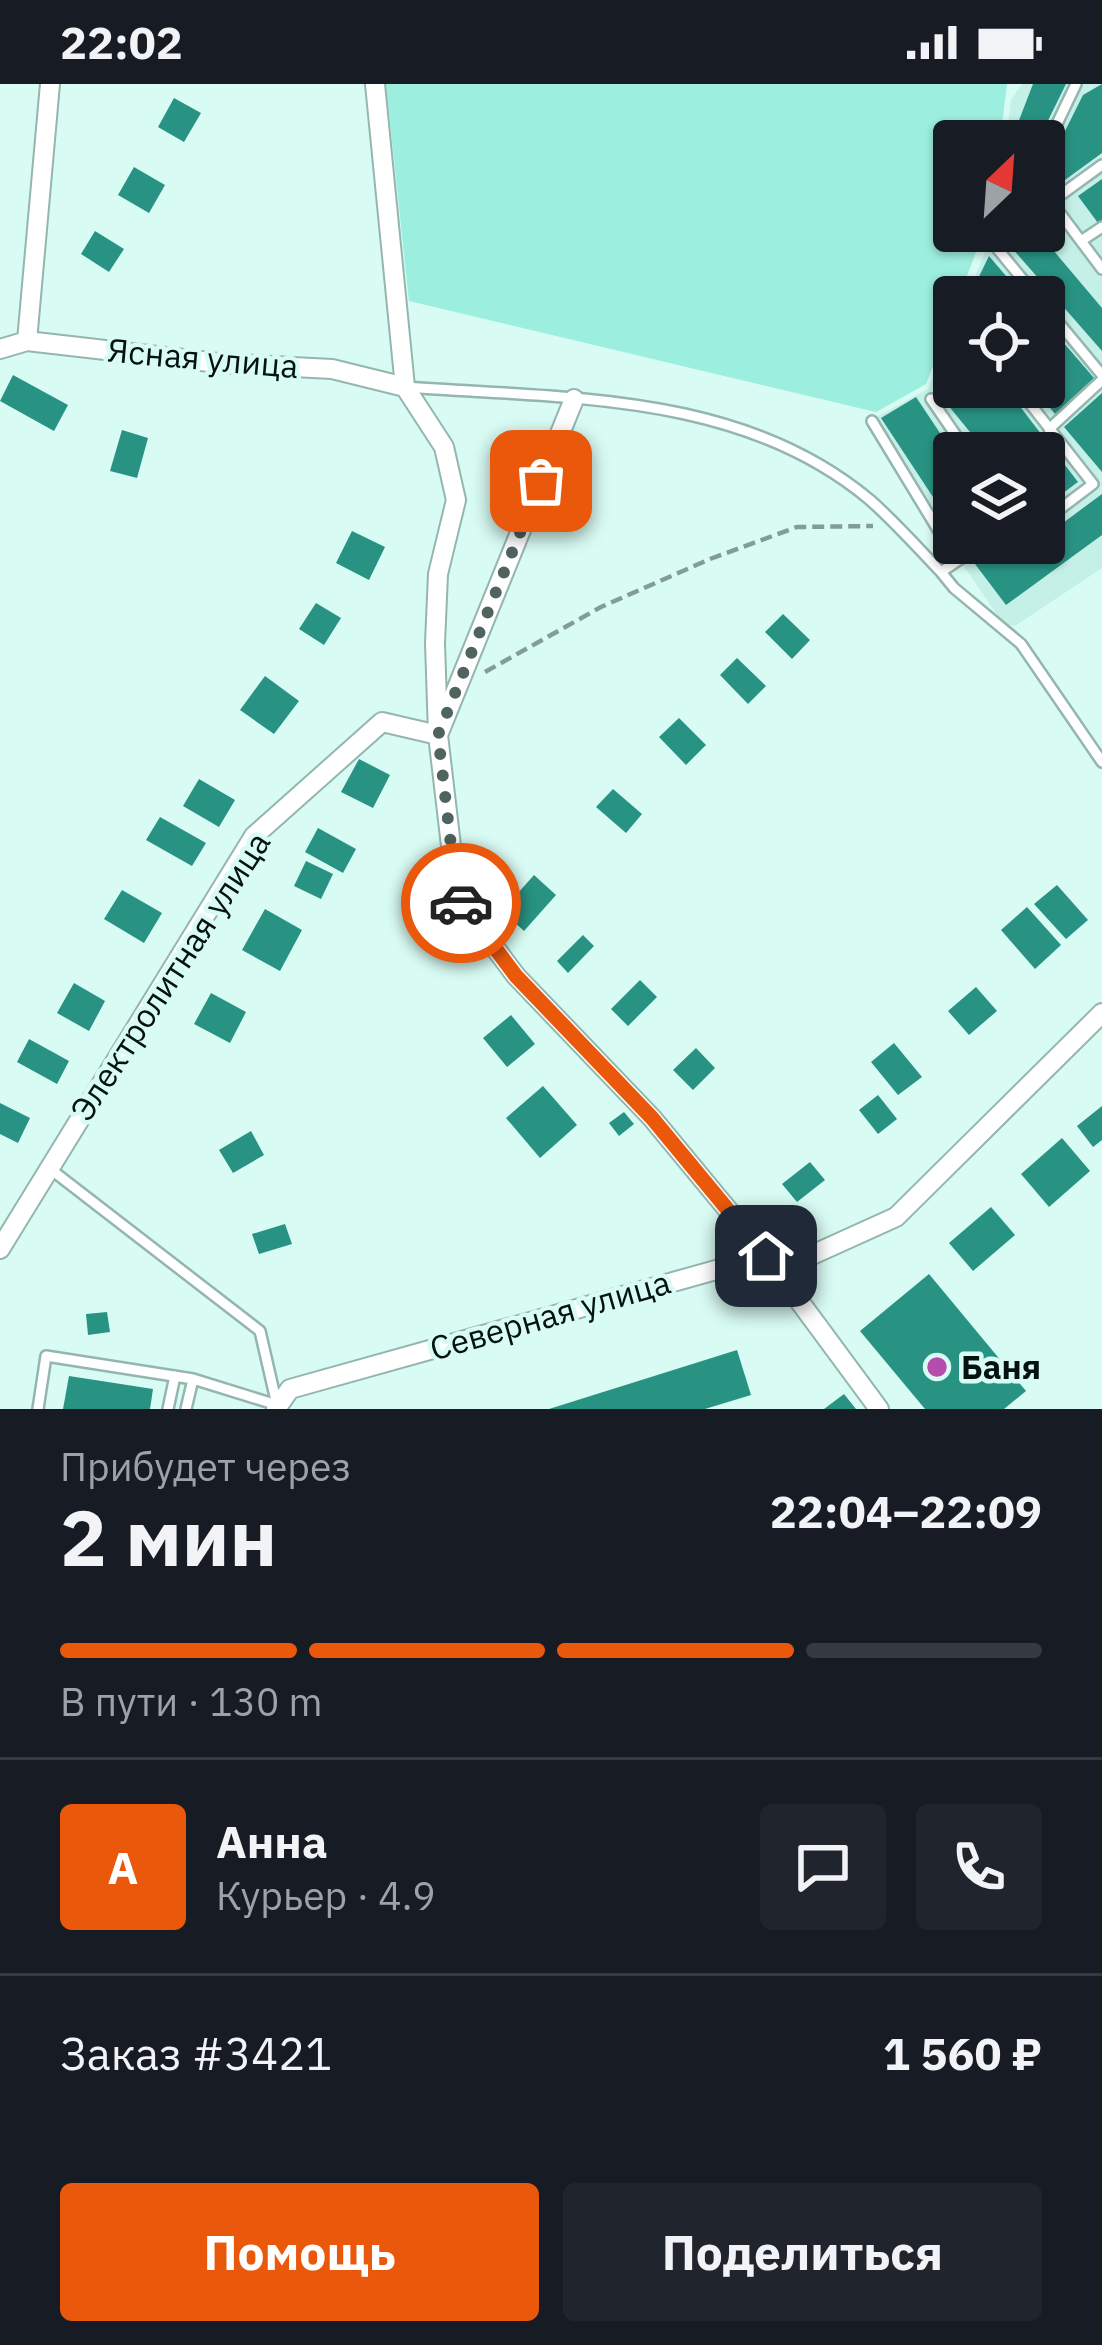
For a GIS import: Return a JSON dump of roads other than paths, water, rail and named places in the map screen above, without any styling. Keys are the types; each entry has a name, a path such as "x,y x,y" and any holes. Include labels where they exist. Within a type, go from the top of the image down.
{"street":[{"path":"27,341 50,84"},
{"path":"375,84 405,387 444,447 456,500 438,574 435,643 438,735 457,897 516,976 766,1256 879,1409"},
{"name":"Ясная улица","path":"0,349 27,341 218,363 332,369 405,387"},
{"path":"438,735 574,399"},
{"name":"Электролитная улица","path":"0,1249 254,836 382,722 438,735"},
{"name":"Северная улица","path":"276,1407 290,1389 766,1256 812,1256 896,1217 1102,1013"}],"lane":[{"path":"1059,120 1076,84"},
{"path":"1065,187 1102,165"},
{"path":"1065,220 1102,269"},
{"path":"1081,241 1102,227"},
{"path":"999,252 1019,276"},
{"path":"1049,429 1102,378 1065,331"},
{"path":"405,387 676,410 747,429 806,459 868,499 954,588 1021,644 1102,762"},
{"path":"931,399 954,432"},
{"path":"1033,408 1051,432"},
{"path":"872,421 933,521"},
{"path":"1065,449 1093,484 1065,505"},
{"path":"941,572 953,564"},
{"path":"49,1168 260,1331 276,1407"},
{"path":"38,1409 46,1356 193,1379 276,1407"},
{"path":"168,1409 175,1376"},
{"path":"186,1409 193,1379"}],"place":[{"name":"Баня","path":"937,1367"}]}
